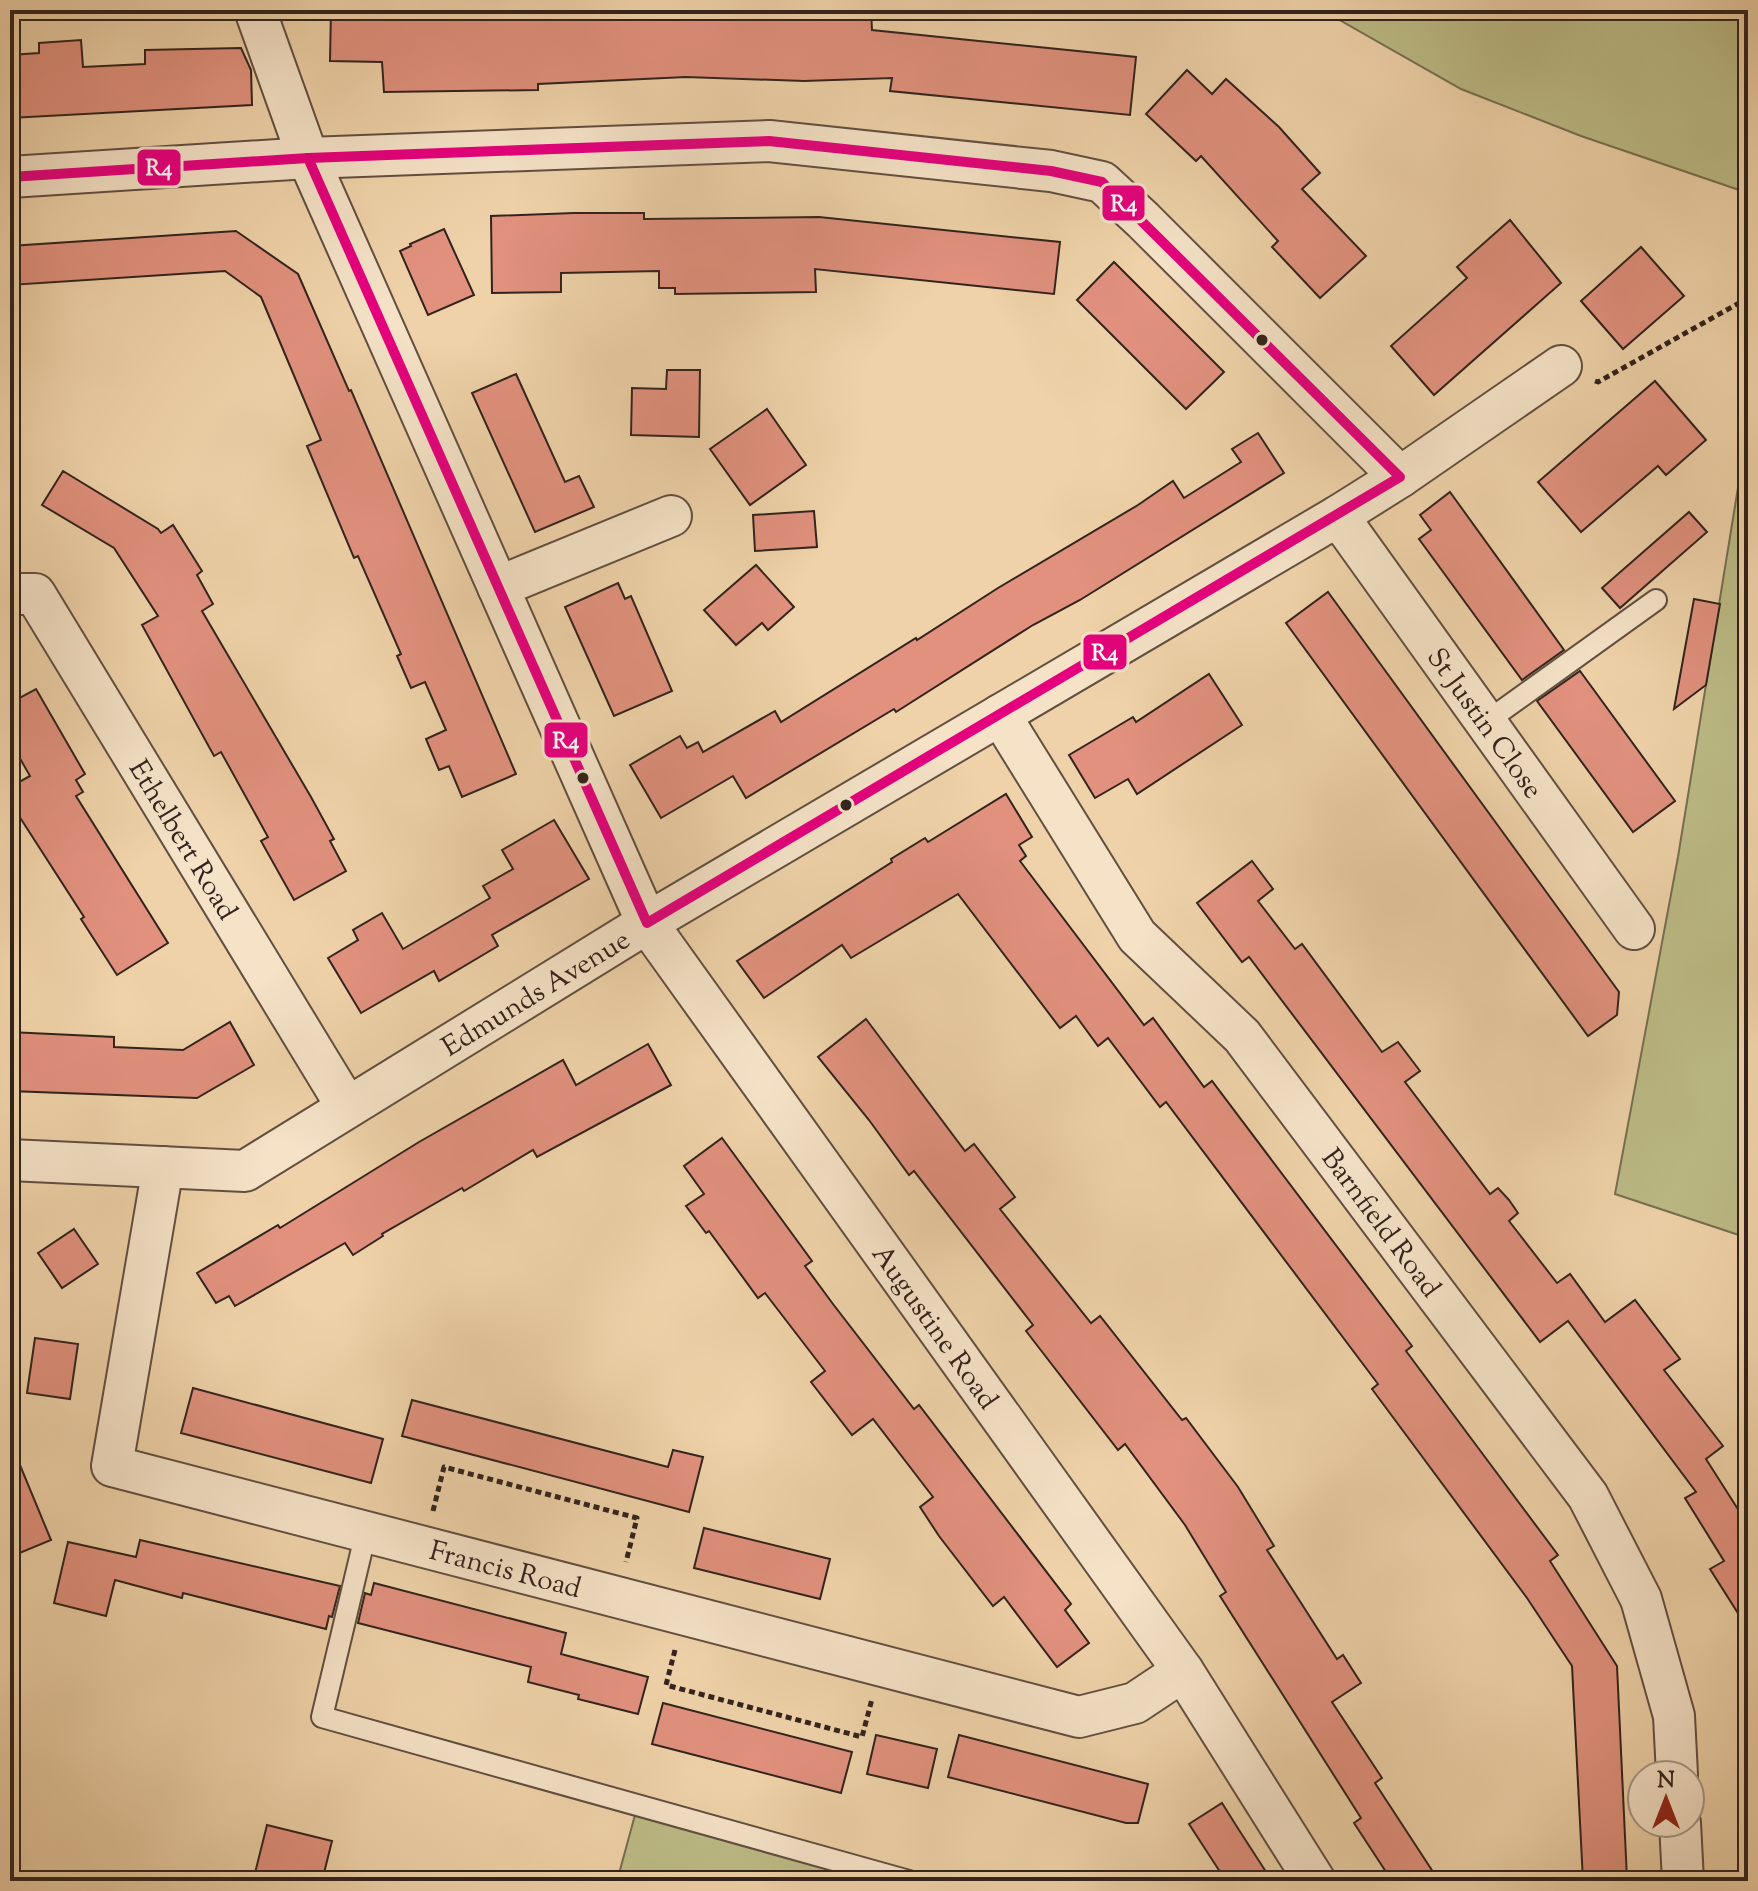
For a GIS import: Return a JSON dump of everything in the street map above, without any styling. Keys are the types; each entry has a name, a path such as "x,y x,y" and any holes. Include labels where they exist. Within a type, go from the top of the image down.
{"street":[{"name":"Augustine Road","path":"255,10 308,158 647,923 1183,1671 1315,1881"},
{"path":"10,177 308,158 769,141 1051,171 1102,182 1400,477"},
{"name":"Edmunds Avenue","path":"10,1160 245,1171 647,923 1338,516 1561,366"},
{"path":"498,587 671,516"},
{"name":"St Justin Close","path":"1338,516 1634,929"},
{"name":"Ethelbert Road","path":"10,594 35,594 347,1107"},
{"name":"Barnfield Road","path":"1000,715 1137,936 1242,1036 1588,1496 1641,1599 1674,1716 1676,1759"},
{"name":"Francis Road","path":"163,1167 112,1466 1079,1717 1135,1703 1183,1671"},
{"path":"1681,1839 1683,1881"}],"lane":[{"path":"1486,722 1656,600"},
{"path":"366,1532 322,1717 909,1881"}],"path":[{"path":"1561,366 1598,382 1748,298"},
{"path":"424,1547 444,1467 637,1518 617,1597"},
{"path":"666,1685 862,1737"}],"shaded area":[{"path":"1322,10 1748,10 1748,193 1581,136 1461,89"},
{"path":"1748,426 1748,1238 1615,1194 1678,857"},
{"path":"635,1815 874,1881 617,1881"}],"building":[{"path":"331,10 371,10 371,15 439,13 440,19 536,16 536,20 634,17 633,10 871,10 872,30 1136,57 1130,115 890,91 892,78 804,81 686,77 538,84 538,90 384,92 382,62 330,61"},
{"path":"81,40 83,67 145,64 145,50 241,48 251,70 252,105 10,118 10,55 39,53 39,43"},
{"path":"1187,70 1212,94 1226,79 1279,127 1320,173 1302,189 1366,256 1320,298 1272,247 1278,241 1201,156 1196,161 1146,114"},
{"path":"644,213 644,219 819,217 1060,242 1054,294 815,269 816,292 675,294 675,288 659,288 659,271 561,273 561,292 492,293 491,216"},
{"path":"1510,220 1561,283 1434,395 1391,346 1467,278 1457,267"},
{"path":"444,229 474,295 428,315 400,251"},
{"path":"236,231 298,274 516,774 462,797 449,766 439,770 426,739 446,730 425,682 411,688 397,656 401,654 358,556 354,558 307,446 321,440 261,297 225,271 10,285 10,246"},
{"path":"1641,247 1684,296 1623,349 1581,301"},
{"path":"1114,262 1224,372 1186,409 1077,300"},
{"path":"667,370 700,370 699,437 631,435 632,388 666,389"},
{"path":"516,374 565,482 579,476 594,507 535,532 472,393"},
{"path":"1655,381 1706,440 1666,475 1658,466 1581,532 1538,482"},
{"path":"767,409 806,465 750,505 710,449"},
{"path":"1258,433 1284,473 896,712 894,709 746,798 733,776 661,818 630,765 680,736 687,748 698,742 703,752 775,711 781,722 1173,481 1184,498 1241,462 1232,449"},
{"path":"63,471 161,533 173,525 202,571 197,575 213,604 202,611 311,797 334,839 330,841 346,871 294,900 261,841 268,837 221,752 214,756 142,625 158,616 114,548 42,505"},
{"path":"1450,492 1564,650 1522,680 1419,539 1431,530 1420,515"},
{"path":"814,511 817,547 755,551 753,515"},
{"path":"1689,512 1707,532 1620,608 1602,588"},
{"path":"756,565 794,607 768,630 762,623 736,645 704,610"},
{"path":"618,583 625,599 631,596 672,691 614,716 565,607"},
{"path":"1328,592 1619,992 1617,1015 1588,1036 1286,623"},
{"path":"1694,599 1720,604 1706,685 1674,709"},
{"path":"1580,671 1675,801 1633,832 1537,701"},
{"path":"1209,674 1242,725 1137,794 1128,779 1095,798 1069,755 1133,717 1136,722"},
{"path":"36,689 85,774 76,780 83,792 76,796 168,943 117,975 81,919 84,917 10,802 10,787 30,776 10,741 10,703"},
{"path":"1006,794 1032,837 1019,845 1026,856 1020,861 1144,1025 1153,1018 1204,1087 1212,1081 1412,1346 1406,1351 1558,1555 1550,1561 1617,1666 1627,1879 1583,1881 1572,1666 1527,1598 1372,1389 1378,1384 1166,1102 1160,1107 1108,1038 1098,1046 1076,1016 1060,1028 958,894 851,958 842,945 764,998 737,961 892,862 891,859 925,838 928,842"},
{"path":"554,820 589,879 492,935 498,946 439,981 434,971 361,1013 328,958 358,940 353,930 382,913 403,949 490,898 483,886 513,869 502,850"},
{"path":"1252,861 1273,889 1258,901 1295,949 1302,944 1382,1052 1398,1042 1420,1071 1405,1082 1490,1194 1498,1188 1509,1200 1518,1213 1509,1221 1557,1283 1570,1274 1605,1322 1635,1300 1680,1359 1664,1370 1723,1446 1706,1459 1748,1525 1748,1629 1710,1569 1724,1561 1685,1498 1696,1492 1568,1321 1540,1342 1249,957 1242,962 1197,903"},
{"path":"866,1019 965,1151 974,1144 1015,1197 1000,1209 1091,1323 1100,1316 1182,1420 1186,1418 1238,1487 1274,1546 1267,1550 1337,1659 1343,1655 1361,1683 1332,1702 1382,1778 1375,1783 1439,1881 1392,1881 1354,1823 1361,1818 1220,1596 1226,1592 1185,1525 1125,1444 1118,1450 1026,1331 1033,1325 914,1171 909,1175 818,1057"},
{"path":"230,1022 254,1065 197,1098 10,1091 10,1032 114,1037 114,1047 183,1050"},
{"path":"648,1044 671,1085 537,1157 533,1150 382,1234 353,1255 345,1243 235,1306 229,1296 216,1303 197,1273 278,1225 280,1228 419,1142 563,1060 576,1085"},
{"path":"722,1138 812,1261 805,1266 833,1304 914,1409 919,1405 1071,1604 1065,1610 1089,1643 1057,1667 1004,1597 993,1606 939,1536 920,1507 933,1497 873,1419 852,1435 811,1382 825,1371 765,1293 758,1298 709,1231 706,1233 686,1206 704,1194 684,1166"},
{"path":"74,1229 98,1264 62,1288 38,1253"},
{"path":"35,1338 78,1344 70,1399 27,1393"},
{"path":"193,1388 383,1439 371,1483 181,1433"},
{"path":"412,1400 668,1467 673,1450 703,1457 689,1512 402,1436"},
{"path":"10,1441 51,1540 10,1557"},
{"path":"704,1528 830,1559 820,1599 694,1568"},
{"path":"140,1540 340,1586 332,1617 329,1616 326,1629 183,1593 182,1598 115,1580 106,1616 54,1603 68,1542 136,1557"},
{"path":"374,1583 566,1633 561,1654 648,1677 638,1714 528,1682 531,1667 358,1623 365,1593 371,1595"},
{"path":"663,1703 852,1752 841,1793 652,1744"},
{"path":"876,1735 937,1749 928,1788 867,1774"},
{"path":"959,1735 1148,1784 1138,1823 1126,1823 948,1777"},
{"path":"1222,1803 1272,1881 1226,1881 1189,1824"},
{"path":"267,1825 332,1841 322,1881 253,1881"}],"transit line":[{"name":"R4","path":"769,141 1051,171 1102,182 1400,477 647,923 308,158 769,141"},
{"name":"R4","path":"10,177 308,158"}]}
